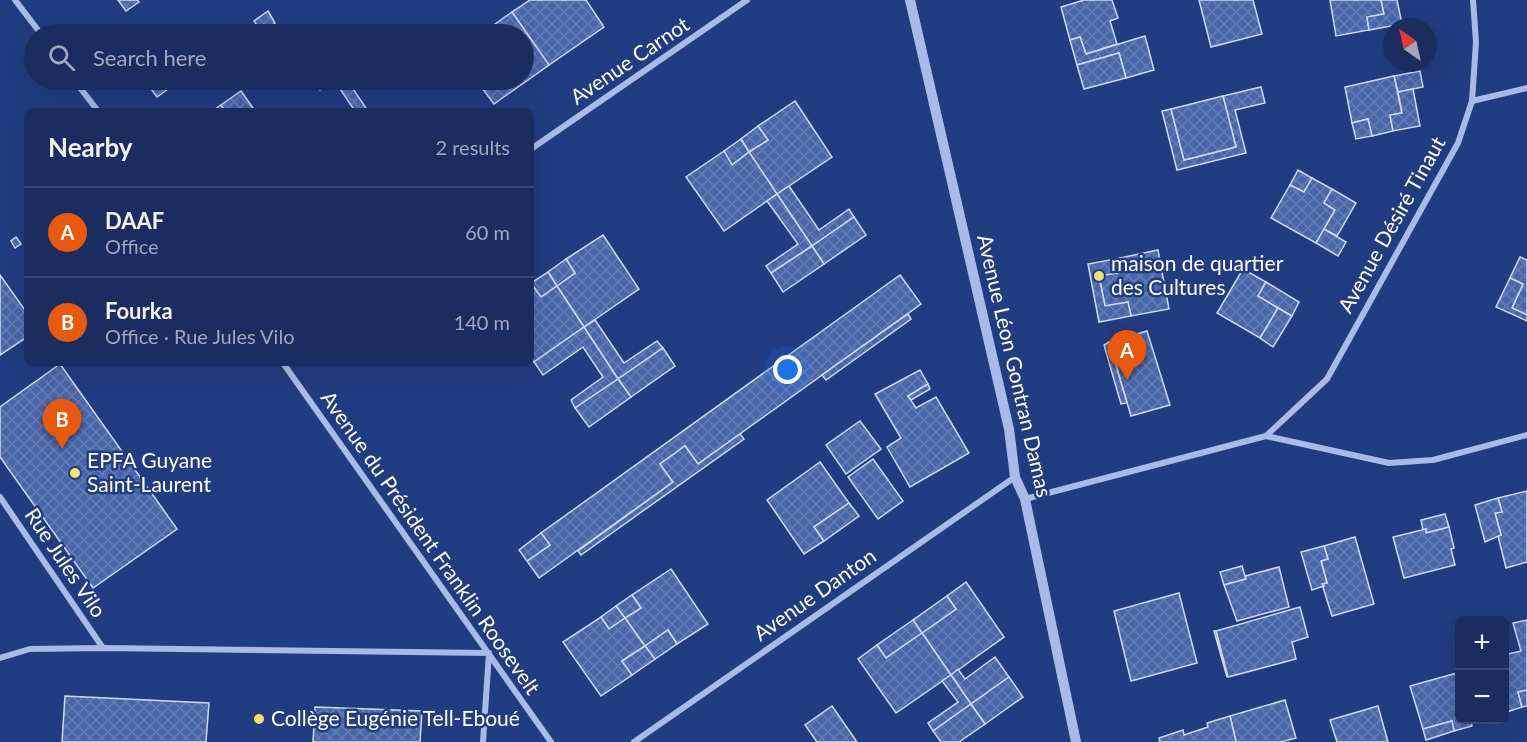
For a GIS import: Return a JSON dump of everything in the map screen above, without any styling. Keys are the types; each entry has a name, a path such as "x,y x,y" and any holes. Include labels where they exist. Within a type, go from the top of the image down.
{"street":[{"path":"15,0 33,24"},
{"name":"Avenue Carnot","path":"534,147 747,0"},
{"name":"Avenue Léon Gontran Damas","path":"910,0 1009,429 1015,477 1025,499 1076,742"},
{"name":"Avenue Désiré Tinaut","path":"1266,436 1327,379 1458,143 1472,100 1476,42 1473,0"},
{"path":"1472,100 1527,88"},
{"path":"82,90 96,108"},
{"name":"Avenue du Président Franklin Roosevelt","path":"285,366 551,742"},
{"path":"1025,499 1266,436 1389,463 1433,460 1527,435"},
{"name":"Avenue Danton","path":"634,742 1015,477"},
{"name":"Rue Jules Vilo","path":"0,497 103,648"},
{"path":"0,658 30,649 103,648 489,653 483,742"}],"building":[{"path":"118,0 137,0 139,2 126,11"},
{"path":"530,0 586,0 604,27 549,65 534,44 534,24 520,24 512,12"},
{"path":"1084,0 1112,0 1118,18 1110,21 1117,44 1086,54 1080,37 1070,40 1061,7"},
{"path":"1199,0 1253,0 1262,34 1211,47"},
{"path":"1330,0 1381,0 1384,14 1367,17 1369,30 1336,36"},
{"path":"1381,0 1397,0 1401,18 1383,18 1383,27 1369,30 1367,17 1384,14"},
{"path":"268,11 275,23 256,24 254,21"},
{"path":"512,12 520,24 495,24"},
{"path":"1145,36 1154,70 1126,78 1119,53 1077,65 1070,40 1080,37 1086,54"},
{"path":"534,44 549,65 534,76"},
{"path":"1119,53 1126,78 1084,89 1077,65"},
{"path":"1420,72 1423,87 1398,92 1394,76"},
{"path":"1394,76 1402,113 1390,115 1393,131 1372,136 1368,119 1352,123 1345,87"},
{"path":"1261,87 1265,103 1235,110 1246,153 1177,170 1162,111 1171,109 1184,160 1236,147 1223,96"},
{"path":"1413,89 1420,126 1393,131 1390,115 1402,113 1398,92"},
{"path":"152,90 167,90 157,97"},
{"path":"341,90 354,90 366,108 353,108"},
{"path":"484,90 514,90 494,104"},
{"path":"241,91 253,108 223,108 221,105"},
{"path":"1223,96 1236,147 1184,160 1171,109"},
{"path":"795,101 832,157 777,194 749,152 768,140 758,126"},
{"path":"1368,119 1372,136 1356,139 1352,123"},
{"path":"758,126 768,140 749,152 741,139"},
{"path":"741,139 749,152 732,165 724,151"},
{"path":"724,151 732,165 749,152 777,194 724,231 686,177"},
{"path":"1298,170 1312,178 1304,192 1290,185"},
{"path":"1312,178 1332,189 1324,203 1335,210 1316,243 1271,218 1290,185 1304,192"},
{"path":"789,186 819,230 849,209 854,217 812,246 777,194"},
{"path":"1332,189 1356,203 1337,236 1324,229 1335,210 1324,203"},
{"path":"777,194 812,246 771,273 766,266 798,244 767,201"},
{"path":"854,217 866,235 824,264 812,246"},
{"path":"1324,229 1346,242 1338,256 1316,243"},
{"path":"603,235 639,289 584,327 557,286 575,273 566,259"},
{"path":"16,237 21,244 15,248 11,241"},
{"path":"812,246 824,264 783,292 771,273"},
{"path":"1158,250 1169,309 1131,316 1128,302 1105,306 1099,276 1123,272 1120,258"},
{"path":"1520,257 1527,260 1527,315 1512,308 1523,284 1510,278"},
{"path":"1120,258 1123,272 1099,276 1105,306 1128,302 1131,316 1099,322 1088,264"},
{"path":"566,259 575,273 557,286 548,272"},
{"path":"1243,269 1266,282 1258,296 1278,308 1260,338 1217,313"},
{"path":"548,272 557,286 541,297 534,287 534,281"},
{"path":"0,275 24,309 24,339 0,355"},
{"path":"900,275 921,304 698,464 685,446 660,464 673,482 539,578 527,561 550,545 541,533"},
{"path":"1510,278 1523,284 1512,308 1527,315 1527,321 1496,307"},
{"path":"1266,282 1299,302 1292,316 1258,296"},
{"path":"557,286 584,327 534,362 534,288 541,297"},
{"path":"1278,308 1292,316 1273,347 1260,338"},
{"path":"908,314 911,319 826,380 822,375"},
{"path":"595,320 624,363 657,341 663,348 618,379 584,327"},
{"path":"584,327 618,379 575,408 571,400 603,377 583,347 543,375 534,362"},
{"path":"1147,331 1170,405 1131,416 1109,342"},
{"path":"1109,342 1127,403 1121,404 1104,345"},
{"path":"663,348 675,366 631,397 618,379"},
{"path":"57,366 61,366 177,529 93,588 0,457 0,407"},
{"path":"920,370 928,384 908,396 916,408 936,397 969,453 910,487 887,447 901,438 875,394"},
{"path":"618,379 631,397 589,427 575,408"},
{"path":"928,384 930,389 911,400 908,396"},
{"path":"860,421 881,449 846,474 826,445"},
{"path":"740,434 744,439 581,555 578,551 673,482 660,464 685,446 698,464"},
{"path":"873,459 903,501 878,519 848,477"},
{"path":"820,462 849,503 814,527 824,541 804,554 767,500"},
{"path":"1527,491 1527,562 1506,568 1495,513 1502,512 1498,498"},
{"path":"1498,498 1502,512 1495,513 1501,535 1485,542 1475,505"},
{"path":"849,503 859,516 824,541 814,527"},
{"path":"1445,514 1449,527 1426,533 1426,529 1423,530 1421,520"},
{"path":"1449,527 1455,565 1404,578 1393,537 1426,529 1426,533"},
{"path":"541,533 550,545 527,561 519,550"},
{"path":"1355,537 1374,604 1332,616 1322,584 1327,583 1321,561 1328,559 1324,546"},
{"path":"1324,546 1328,559 1321,561 1327,583 1312,590 1301,552"},
{"path":"1242,566 1246,579 1224,585 1220,572"},
{"path":"1279,567 1289,607 1237,621 1224,585 1246,579 1245,576"},
{"path":"671,569 708,624 677,644 668,630 645,646 625,618 641,608 632,595"},
{"path":"966,582 1004,637 951,675 922,633 956,609 947,596"},
{"path":"1179,593 1197,663 1131,681 1114,611"},
{"path":"632,595 641,608 625,618 616,606"},
{"path":"947,596 956,609 922,633 913,620"},
{"path":"616,606 625,618 609,629 601,617"},
{"path":"1300,607 1308,637 1292,642 1296,659 1228,677 1216,631"},
{"path":"601,617 609,629 625,618 645,646 622,661 632,675 601,696 563,642"},
{"path":"913,620 922,633 886,658 877,645"},
{"path":"1527,620 1527,690 1518,692 1522,707 1509,711 1509,654 1521,651 1513,623"},
{"path":"668,630 677,644 655,659 645,646"},
{"path":"1214,631 1216,631 1227,677"},
{"path":"922,633 951,675 896,713 858,659 877,645 886,658"},
{"path":"645,646 655,659 632,675 622,661"},
{"path":"995,657 1009,677 971,704 951,675 958,669 965,679"},
{"path":"1455,674 1455,724 1472,724 1472,726 1454,731 1452,721 1423,729 1410,686"},
{"path":"951,675 971,704 933,731 928,723 958,702 942,681"},
{"path":"1009,677 1023,697 985,724 971,704"},
{"path":"1527,690 1527,706 1522,707 1518,692"},
{"path":"65,696 209,703 206,742 62,742"},
{"path":"1285,700 1296,738 1281,742 1236,742 1230,716"},
{"path":"971,704 985,724 959,742 941,742 933,731"},
{"path":"832,706 857,742 817,742 805,725"},
{"path":"1378,706 1388,742 1337,742 1330,720"},
{"path":"315,707 422,711 420,742 313,742"},
{"path":"1230,716 1236,742 1160,742 1159,738 1183,730 1184,735 1208,727 1207,723"},
{"path":"1452,721 1454,731 1426,740 1423,729"}],"place":[{"name":"maison de quartier des Cultures","path":"1099,276"},
{"name":"DAAF","path":"1127,380"},
{"name":"Fourka","path":"62,449"},
{"name":"EPFA Guyane Saint-Laurent","path":"75,473"},
{"name":"Collège Eugénie Tell-Eboué","path":"259,719"}]}
